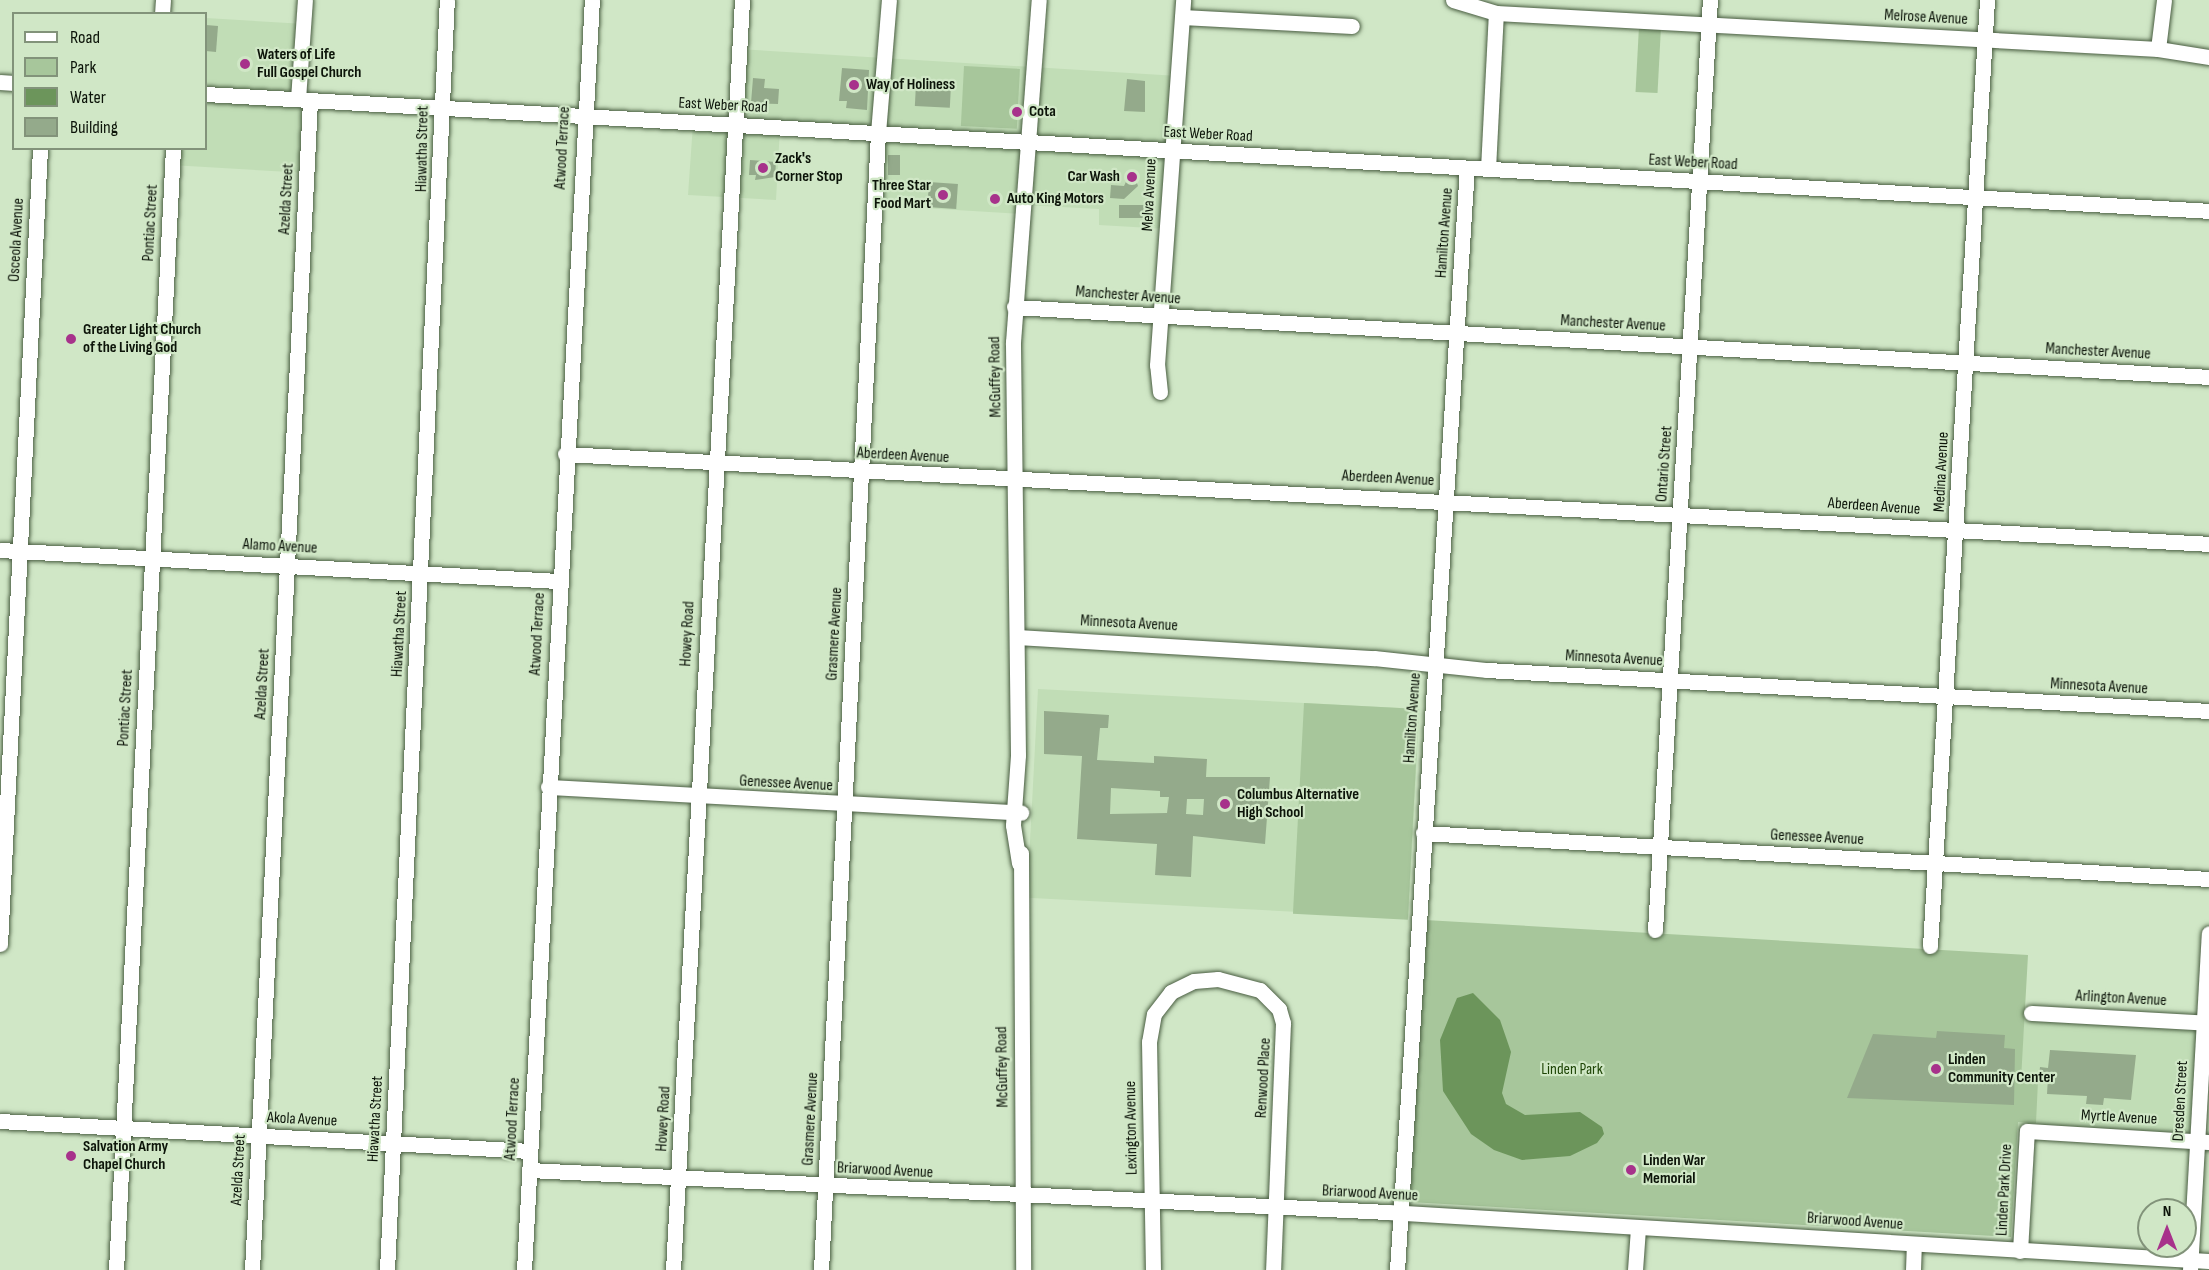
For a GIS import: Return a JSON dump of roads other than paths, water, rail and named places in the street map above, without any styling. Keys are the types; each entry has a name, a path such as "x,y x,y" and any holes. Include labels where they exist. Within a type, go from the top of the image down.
{"street":[{"name":"Azelda Street","path":"252,1270 287,565 304,100 305,0"},
{"name":"Hiawatha Street","path":"387,1270 447,0"},
{"name":"Atwood Terrace","path":"524,1270 558,580 591,0"},
{"name":"Howey Road","path":"673,1270 732,125 742,0"},
{"name":"Grasmere Avenue","path":"822,1270 878,133 889,0"},
{"name":"McGuffey Road","path":"1023,1270 1014,307 1039,0"},
{"name":"Melva Avenue","path":"1160,392 1160,316 1170,151 1183,0"},
{"path":"1453,0 1496,13 1488,169"},
{"name":"Ontario Street","path":"1656,930 1710,0"},
{"name":"Medina Avenue","path":"1930,946 1957,529 1987,0"},
{"path":"2158,49 2164,0"},
{"name":"Melrose Avenue","path":"1496,13 2158,49 2209,57"},
{"path":"1182,17 1352,26"},
{"name":"East Weber Road","path":"207,94 2209,211"},
{"name":"Osceola Avenue","path":"0,944 40,150"},
{"name":"Pontiac Street","path":"116,1270 173,150"},
{"name":"Hamilton Avenue","path":"1397,1270 1467,168"},
{"name":"Manchester Avenue","path":"1014,307 2209,377"},
{"name":"Aberdeen Avenue","path":"565,454 861,472 1446,500 2209,544"},
{"name":"Alamo Avenue","path":"0,550 558,580"},
{"name":"Minnesota Avenue","path":"1017,637 1374,657 1435,665 1670,680 2209,711"},
{"name":"Genessee Avenue","path":"548,787 1018,813"},
{"name":"Genessee Avenue","path":"1423,833 2209,879"},
{"name":"Dresden Street","path":"2190,1265 2203,1141 2209,934"},
{"name":"Renwood Place","path":"1171,992 1194,981 1239,982 1260,990 1279,1009 1285,1036 1273,1270"},
{"name":"Lexington Avenue","path":"1153,1270 1149,1042 1154,1014 1171,992"},
{"name":"Arlington Avenue","path":"2031,1012 2206,1022"},
{"name":"Akola Avenue","path":"0,1120 530,1151"},
{"name":"Myrtle Avenue","path":"2027,1131 2203,1141"},
{"name":"Linden Park Drive","path":"2020,1251 2027,1131"},
{"name":"Briarwood Avenue","path":"529,1170 825,1187 1400,1213 1914,1244 2190,1265 2209,1261"},
{"path":"1635,1270 1638,1228"},
{"path":"1913,1270 1914,1244"}],"water":[{"path":"1473,993 1500,1020 1511,1052 1502,1093 1506,1104 1525,1115 1580,1112 1602,1127 1604,1134 1597,1143 1570,1156 1522,1160 1494,1150 1471,1134 1443,1091 1440,1040 1457,998"}],"place":[{"name":"Waters of Life Full Gospel Church","path":"245,64"},
{"name":"Way of Holiness","path":"854,85"},
{"name":"Cota","path":"1017,112"},
{"name":"Zack's Corner Stop","path":"763,168"},
{"name":"Car Wash","path":"1132,177"},
{"name":"Three Star Food Mart","path":"943,195"},
{"name":"Auto King Motors","path":"995,199"},
{"name":"Greater Light Church of the Living God","path":"71,339"},
{"name":"Columbus Alternative High School","path":"1225,804"},
{"name":"Linden Community Center","path":"1936,1069"},
{"name":"Salvation Army Chapel Church","path":"71,1156"},
{"name":"Linden War Memorial","path":"1631,1170"}],"park label":[{"name":"Linden Park","path":"1572,1070"}]}
